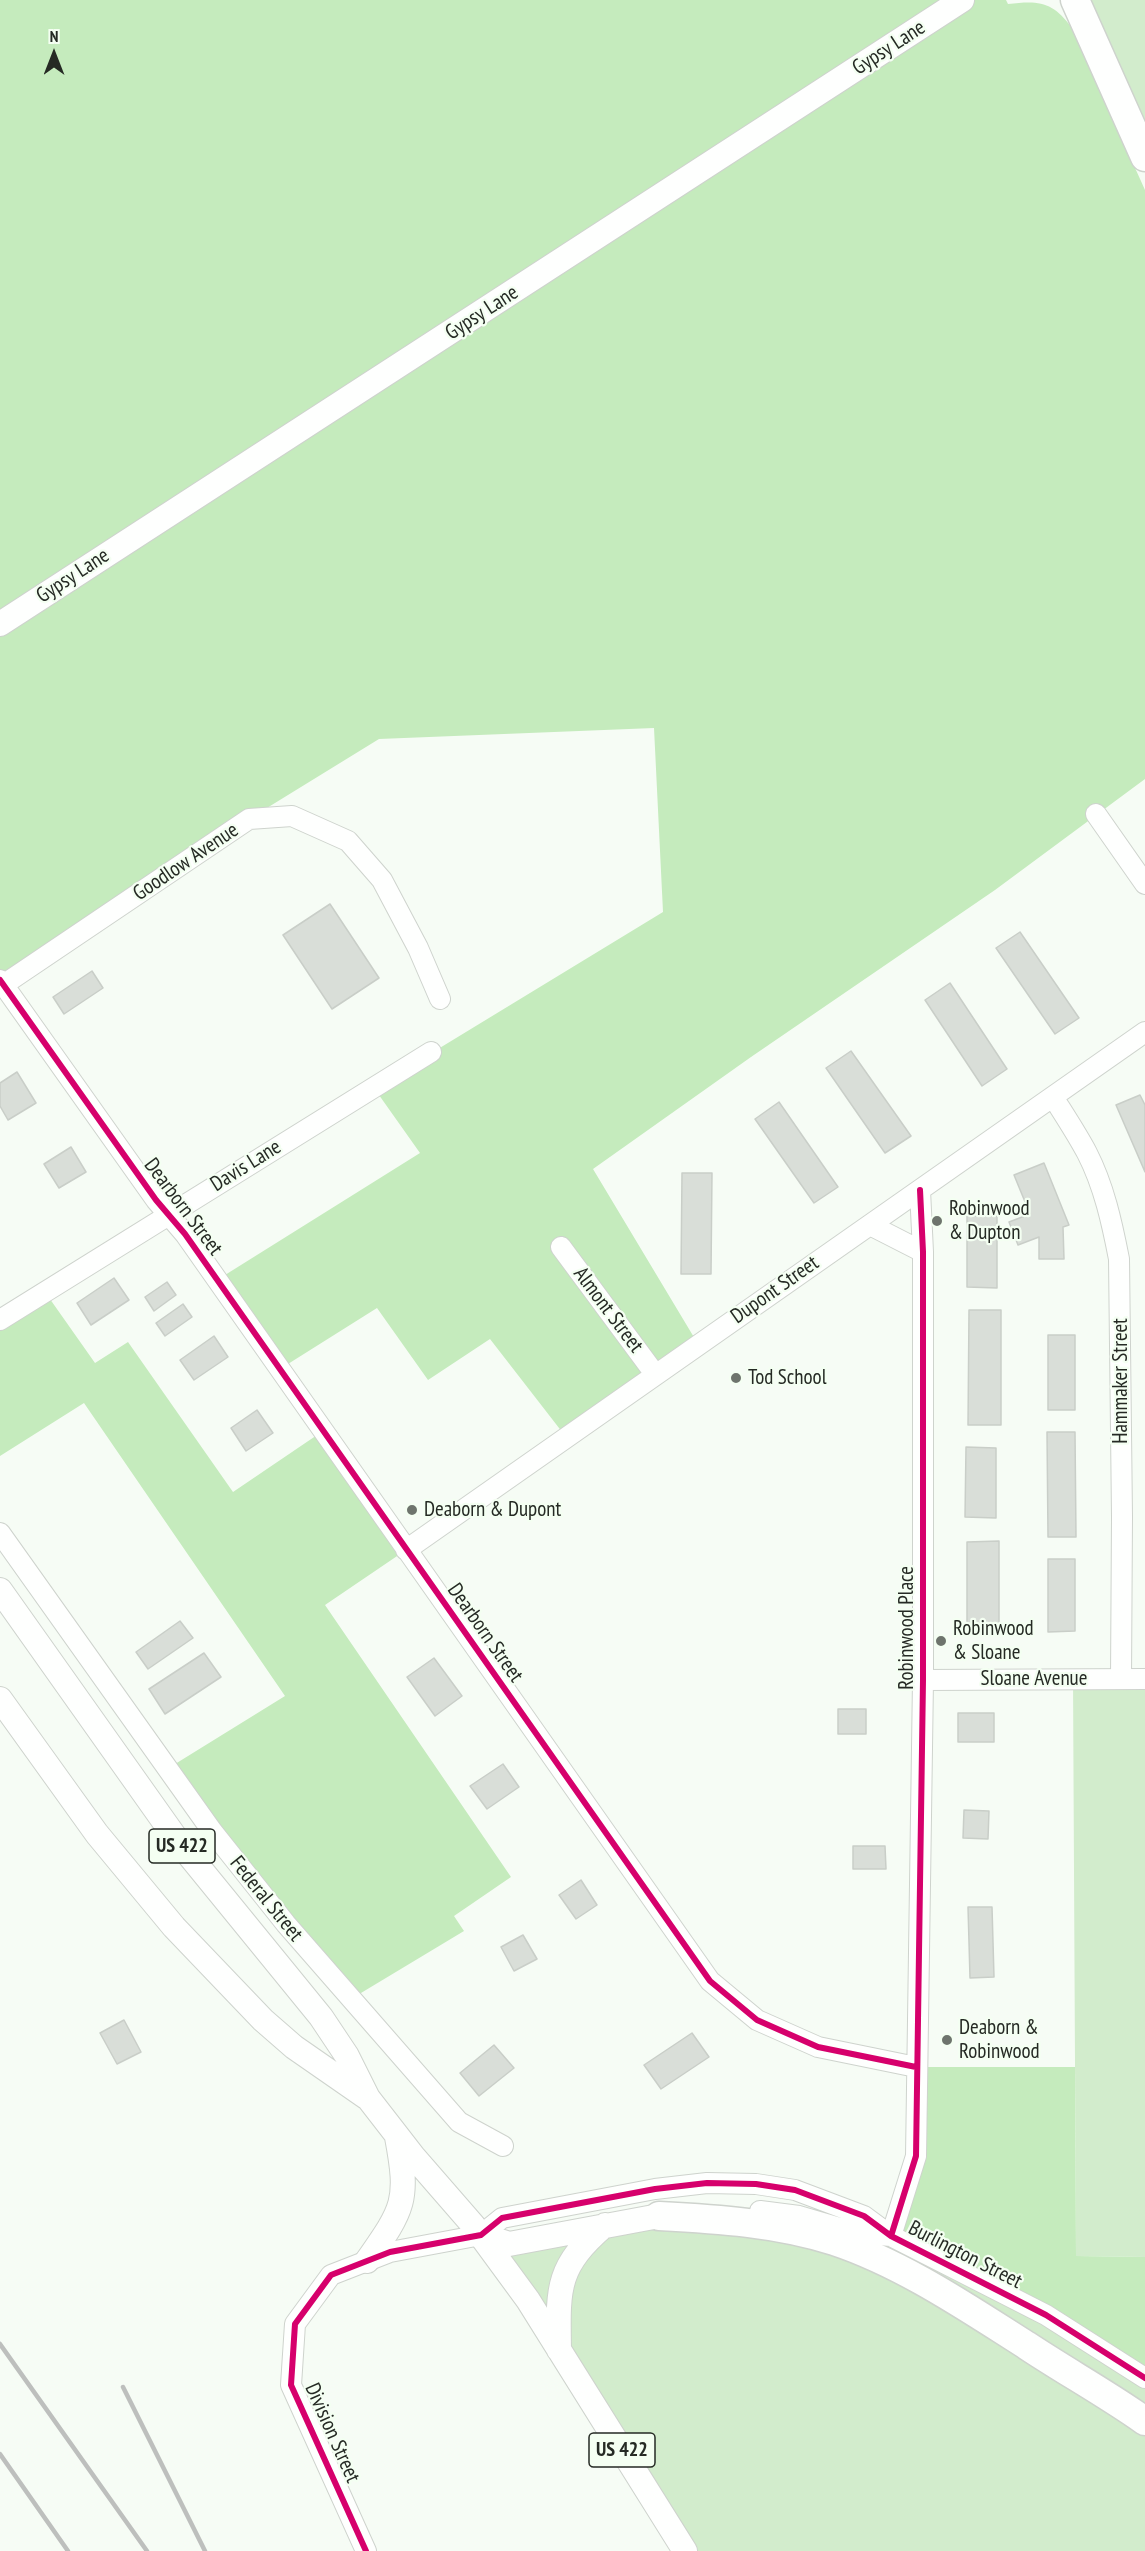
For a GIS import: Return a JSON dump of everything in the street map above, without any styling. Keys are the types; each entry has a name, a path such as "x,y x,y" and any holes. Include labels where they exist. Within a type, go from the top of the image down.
{"highway":[{"path":"1075,0 1145,157"},
{"path":"659,2216 722,2219 791,2230 834,2241 878,2258 964,2306 1145,2421"}],"main road":[{"name":"Gypsy Lane","path":"0,624 962,0"},
{"name":"US 422","path":"0,1590 180,1844 321,2017 347,2056 368,2098 481,2235 528,2300 685,2551"},
{"name":"US 422","path":"0,1698 97,1834 174,1927 263,2020 294,2047 368,2098"},
{"path":"367,2261 391,2226 403,2202 404,2176 397,2134"},
{"name":"Burlington Street","path":"481,2235 509,2244 659,2216"},
{"path":"559,2350 558,2302 562,2278 570,2261 605,2225"}],"street":[{"path":"1096,814 1145,884"},
{"name":"Goodlow Avenue","path":"2,982 249,819 292,816 348,841 382,880 418,948 440,999"},
{"name":"Dearborn Street","path":"2,982 156,1200 185,1234 710,1981 757,2020 818,2047 916,2067"},
{"name":"Dupont Street","path":"406,1550 1145,1032"},
{"name":"Davis Lane","path":"0,1320 431,1052"},
{"name":"Hammaker Street","path":"1053,1097 1087,1154 1101,1187 1119,1259 1122,1517 1120,1679"},
{"name":"Robinwood Place","path":"916,2067 923,1680 923,1252 920,1190"},
{"path":"870,1225 923,1252"},
{"name":"Almont Street","path":"561,1247 656,1374"},
{"name":"Federal Street","path":"0,1533 212,1831 286,1924 459,2122 503,2146"},
{"name":"Sloane Avenue","path":"923,1680 1145,1678"},
{"path":"891,2235 916,2156 916,2067"},
{"name":"Burlington Street","path":"481,2235 502,2218 644,2191 707,2183 756,2184 795,2190 864,2216 891,2235 1046,2315 1145,2378"},
{"name":"Burlington Street","path":"659,2216 708,2210 753,2211 799,2216 857,2234 891,2235"},
{"name":"Division Street","path":"366,2551 291,2385 295,2324 331,2275 390,2252 481,2235"}],"green space":[{"path":"0,0 1006,0 1008,4 1037,3 1052,8 1072,28 1145,190 1145,779 995,890 751,1057 593,1169 698,1344 566,1437 490,1339 428,1380 377,1308 280,1369 217,1280 420,1153 374,1088 663,912 654,728 379,739 249,819 0,980"},
{"path":"1088,0 1145,0 1145,129"},
{"path":"45,1292 95,1363 128,1342 233,1492 323,1431 406,1550 325,1605 511,1877 454,1916 464,1931 351,1999 167,1769 285,1696 84,1403 0,1456 0,1320"},
{"path":"1073,1679 1145,1679 1145,2257 1076,2256"},
{"path":"916,2067 1075,2067 1076,2256 1145,2257 1145,2378 891,2236 916,2156"},
{"path":"659,2216 891,2236 1145,2378 1145,2551 685,2551 481,2235"}],"building":[{"path":"330,904 379,978 332,1009 283,935"},
{"path":"1020,932 1079,1018 1055,1034 996,948"},
{"path":"92,971 103,988 64,1014 53,997"},
{"path":"950,983 1007,1069 982,1086 925,1000"},
{"path":"851,1051 911,1136 885,1153 826,1068"},
{"path":"17,1072 36,1103 8,1120 0,1106 0,1083"},
{"path":"1140,1095 1145,1105 1145,1172 1116,1105"},
{"path":"779,1102 838,1187 814,1203 755,1119"},
{"path":"71,1147 86,1172 59,1188 44,1164"},
{"path":"1044,1163 1069,1225 1063,1227 1064,1259 1039,1259 1039,1237 1018,1245 1009,1222 1030,1214 1014,1175"},
{"path":"682,1173 712,1173 711,1274 681,1274"},
{"path":"967,1216 997,1216 997,1288 967,1287"},
{"path":"114,1278 129,1300 91,1325 77,1303"},
{"path":"167,1282 176,1295 154,1311 145,1297"},
{"path":"183,1304 192,1317 165,1336 156,1323"},
{"path":"969,1310 1001,1310 1001,1425 968,1425"},
{"path":"1048,1335 1075,1335 1075,1410 1048,1410"},
{"path":"214,1336 228,1357 194,1380 180,1360"},
{"path":"257,1410 273,1433 246,1451 231,1428"},
{"path":"1047,1432 1075,1432 1076,1537 1048,1537"},
{"path":"966,1447 996,1448 996,1518 965,1517"},
{"path":"999,1541 999,1633 967,1633 967,1542"},
{"path":"1048,1559 1075,1559 1075,1631 1048,1632"},
{"path":"180,1621 193,1638 148,1669 136,1652"},
{"path":"204,1653 221,1677 165,1714 149,1689"},
{"path":"434,1658 462,1696 435,1716 407,1677"},
{"path":"838,1709 866,1709 866,1734 838,1734"},
{"path":"958,1713 994,1713 994,1742 958,1742"},
{"path":"503,1764 519,1787 487,1809 470,1786"},
{"path":"964,1810 989,1811 988,1839 963,1838"},
{"path":"853,1846 885,1846 886,1869 853,1869"},
{"path":"581,1880 597,1905 576,1919 559,1895"},
{"path":"968,1907 992,1907 994,1977 970,1978"},
{"path":"523,1935 537,1959 514,1971 501,1947"},
{"path":"124,2020 141,2052 117,2064 100,2033"},
{"path":"692,2033 709,2057 661,2089 644,2065"},
{"path":"494,2045 514,2068 479,2096 460,2073"}],"railway":[{"path":"0,2344 147,2551"},
{"path":"123,2387 205,2551"},
{"path":"0,2454 68,2551"}],"cycle path":[{"path":"0,980 156,1200 185,1234 710,1981 757,2020 818,2047 916,2067"},
{"path":"891,2236 916,2156 923,1680 923,1252 920,1190"},
{"path":"366,2551 291,2385 295,2324 331,2275 390,2252 481,2235 502,2218 655,2189 707,2183 756,2184 795,2190 864,2216 891,2236 1046,2315 1145,2378"}],"place":[{"name":"Robinwood & Dupton","path":"937,1221"},
{"name":"Tod School","path":"736,1378"},
{"name":"Deaborn & Dupont","path":"412,1510"},
{"name":"Robinwood & Sloane","path":"941,1641"},
{"name":"Deaborn & Robinwood","path":"947,2040"}]}
